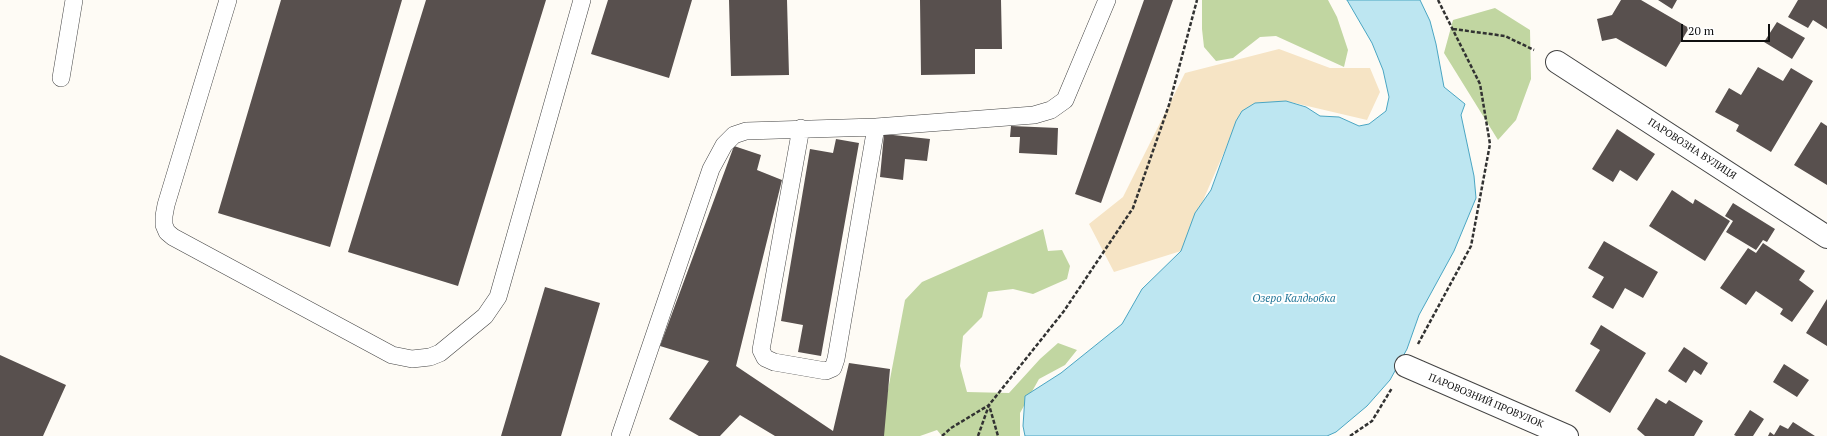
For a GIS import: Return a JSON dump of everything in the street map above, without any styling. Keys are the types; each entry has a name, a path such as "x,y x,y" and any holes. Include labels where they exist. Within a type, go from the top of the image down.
{"street":[{"name":"ПАРОВОЗНА ВУЛИЦЯ","path":"1558,62 1827,237"},
{"name":"ПАРОВОЗНИЙ ПРОВУЛОК","path":"1406,366 1567,436"}],"lane":[{"path":"61,78 74,0"},
{"path":"228,0 166,206 164,225 167,232 173,237 392,355 412,359 430,357 440,353 485,316 498,297 582,0"},
{"path":"620,436 711,169 724,145 734,135 746,131 801,128 876,127 1034,116 1051,110 1065,100 1107,0"},
{"path":"801,128 761,350 765,358 774,362 826,371 832,368 836,359 876,127"}],"path":[{"path":"978,436 989,405 1064,311 1133,208 1169,105 1197,0"},
{"path":"1350,436 1372,421 1406,366 1471,246 1490,144 1480,84 1438,0"},
{"path":"1453,29 1505,36 1558,62"},
{"path":"942,436 951,428 989,405"},
{"path":"989,405 998,436"}],"green space":[{"path":"1202,0 1328,0 1337,17 1348,50 1344,67 1276,36 1260,37 1233,58 1216,61 1204,47 1202,29"},
{"path":"1495,8 1530,30 1531,79 1516,120 1498,140 1444,53 1453,20"},
{"path":"1043,229 1048,251 1062,250 1070,266 1067,279 1033,294 1013,289 988,292 982,317 963,336 960,366 967,392 1009,393 1040,359 1058,343 1077,350 1065,365 1039,379 1020,413 1020,436 942,436 937,430 920,436 884,436 880,432 905,300 922,282"}],"sand":[{"path":"1279,49 1330,68 1370,68 1380,92 1367,120 1286,101 1242,111 1181,251 1114,272 1089,224 1123,197 1185,73"}],"water":[{"name":"Озеро Калдьобка","path":"1347,0 1420,0 1430,21 1444,87 1465,104 1461,115 1474,176 1476,198 1454,251 1419,315 1407,349 1390,380 1367,406 1336,432 1327,436 1025,436 1023,426 1025,396 1061,373 1122,324 1142,289 1181,251 1195,213 1211,190 1236,121 1242,111 1255,103 1286,101 1306,107 1320,116 1339,117 1359,126 1369,124 1386,111 1389,97 1383,70 1372,43"}],"building":[{"path":"281,0 402,0 330,247 218,213"},
{"path":"426,0 546,0 458,286 348,252"},
{"path":"608,0 692,0 669,78 591,54"},
{"path":"729,0 787,0 789,75 731,76"},
{"path":"920,0 1001,0 1002,49 975,49 975,74 921,75"},
{"path":"1144,0 1173,0 1101,203 1075,194"},
{"path":"1621,0 1641,0 1689,28 1666,67 1616,38 1602,41 1597,19 1612,15"},
{"path":"1658,0 1677,0 1672,9"},
{"path":"1798,0 1827,0 1827,29 1813,20 1808,28 1788,17"},
{"path":"1777,22 1805,38 1792,59 1764,42"},
{"path":"1758,67 1783,81 1791,68 1813,81 1771,152 1736,131 1739,125 1715,112 1729,88 1741,95"},
{"path":"1821,122 1827,126 1827,185 1794,165"},
{"path":"1011,126 1058,128 1057,155 1019,153 1020,137 1010,137"},
{"path":"1617,129 1655,154 1637,181 1620,170 1613,182 1592,169"},
{"path":"884,134 930,139 927,161 905,159 903,180 880,177"},
{"path":"836,139 859,143 821,356 798,352 803,325 781,321 810,149 833,153"},
{"path":"734,146 761,155 757,170 782,180 736,366 833,431 849,363 890,369 884,436 775,436 740,415 720,436 699,436 669,419 709,361 660,346"},
{"path":"1672,190 1693,204 1695,199 1730,221 1705,261 1649,226"},
{"path":"1733,203 1775,229 1767,242 1763,240 1756,250 1726,232 1733,221 1725,216"},
{"path":"1604,241 1658,272 1643,298 1625,288 1613,309 1592,297 1604,277 1588,268"},
{"path":"1763,243 1805,271 1799,280 1814,291 1792,322 1780,314 1783,309 1756,291 1746,305 1720,288 1748,248 1756,253"},
{"path":"545,287 600,303 561,436 501,436"},
{"path":"1827,299 1827,346 1806,333"},
{"path":"1601,325 1646,353 1610,413 1575,391 1600,350 1590,344"},
{"path":"1684,347 1708,363 1701,375 1694,370 1686,383 1668,371"},
{"path":"0,355 66,385 43,436 0,436"},
{"path":"1784,364 1809,380 1797,397 1773,382"},
{"path":"1656,398 1666,404 1669,400 1703,421 1694,436 1645,436 1637,429"},
{"path":"1750,410 1764,419 1753,436 1734,435"},
{"path":"1793,422 1815,436 1768,436 1770,432 1774,435 1780,425 1788,429"}]}
